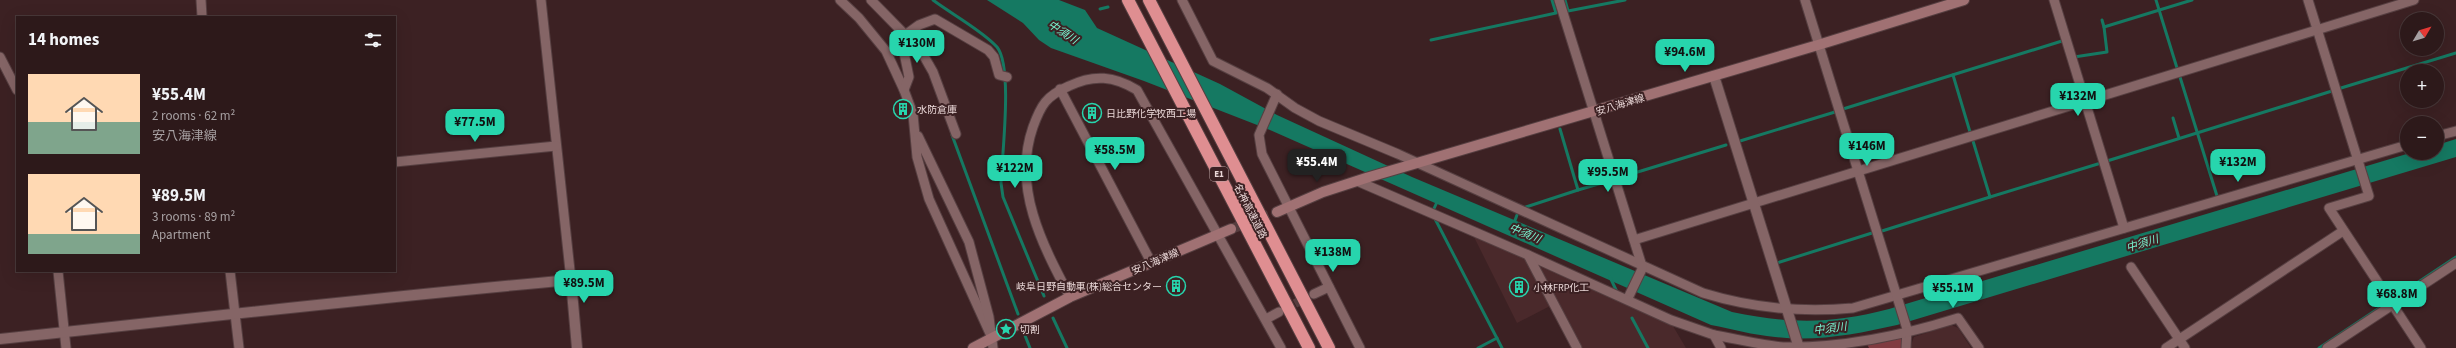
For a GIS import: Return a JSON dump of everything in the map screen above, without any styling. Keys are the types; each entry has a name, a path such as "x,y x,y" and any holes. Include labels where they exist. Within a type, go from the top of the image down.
{"highway":[{"name":"名神高速道路","path":"1128,0 1309,348"},
{"name":"名神高速道路","path":"1149,0 1329,348"}],"main road":[{"name":"安八海津線","path":"1277,212 1362,180 1594,112 1964,0"},
{"name":"安八海津線","path":"973,348 993,343 1070,297 1231,229"}],"street":[{"path":"201,0 202,16"},
{"path":"541,0 577,348"},
{"path":"840,0 859,18 886,51 904,90 915,131 917,157 929,199 993,343"},
{"path":"870,0 921,51 933,72 956,134"},
{"path":"1182,0 1213,61 1275,98 1319,121 1642,268 1703,293 1735,303 1787,311 1853,308 1897,299 2124,228 2358,162 2400,147"},
{"path":"1559,0 1642,268 1629,296"},
{"path":"1805,0 1907,331 1906,348"},
{"path":"2054,0 2124,228"},
{"path":"2308,0 2369,196 2329,208 2421,348"},
{"path":"1634,240 2414,0"},
{"path":"904,90 909,77 900,43 901,38 919,25 936,19 988,50 994,57 999,75 1008,77"},
{"path":"0,57 16,88"},
{"path":"1714,76 1798,346"},
{"path":"1070,297 1056,269 1028,199 1024,172 1026,152 1039,110 1050,94 1094,77 1123,81 1137,90 1281,348"},
{"path":"1060,89 1152,262"},
{"path":"1275,98 1259,135 1262,154 1360,348"},
{"path":"915,131 969,242 989,317 993,343"},
{"path":"2444,134 2456,131"},
{"path":"396,162 556,146"},
{"path":"1362,180 1671,320 1714,335 1798,346 1843,346 1958,318 1979,348"},
{"path":"2166,348 2343,231"},
{"path":"1528,255 1577,348"},
{"path":"2327,348 2456,263"},
{"path":"2131,267 2185,348"},
{"path":"58,272 66,348"},
{"path":"230,272 239,348"},
{"path":"0,339 145,324 234,312 571,280"},
{"path":"1314,294 1329,287"},
{"path":"1266,319 1279,312"},
{"path":"1714,335 1721,348"}],"shaded area":[{"path":"1472,233 1670,321 1686,348 1572,348 1550,306 1517,323"},
{"path":"1951,325 1958,328 1971,348 1910,348 1914,337"},
{"path":"1904,337 1902,348 1869,348 1867,344"}],"water":[{"name":"中須川","path":"987,0 1059,0 1085,10 1097,28 1220,84 1277,115 1412,177 1732,312 1773,319 1811,321 1829,320 1889,309 2400,156 2400,160 2444,160 2444,143 2456,139 2456,157 1897,325 1852,334 1821,338 1775,337 1711,325 1270,130 1144,81 1051,48 1039,40 1023,23"}],"waterway":[{"path":"933,0 991,41 997,47 1002,57 1006,91 1001,183 1003,197 1044,296"},
{"path":"1431,40 1556,13 1552,0"},
{"path":"1565,0 1568,11 1625,0"},
{"path":"2156,0 2177,68"},
{"path":"2074,57 2107,52 2104,27 2192,0"},
{"path":"1100,9 1108,7"},
{"path":"2102,20 2104,27"},
{"path":"1843,109 2062,41"},
{"path":"2341,88 2456,53"},
{"path":"1953,75 1970,132"},
{"path":"2180,77 2217,196"},
{"path":"2107,161 2332,91"},
{"path":"1740,141 1835,112"},
{"path":"2173,118 2179,138"},
{"path":"1523,208 1578,190 1560,129"},
{"path":"952,135 1018,314"},
{"path":"1882,231 1990,197 1973,141"},
{"path":"1618,178 1726,145"},
{"path":"1990,197 2101,163"},
{"path":"1578,190 1612,180"},
{"path":"1437,202 1432,213 1502,348"},
{"name":"中須川","path":"1514,223 1517,215"},
{"path":"1777,263 1872,233"},
{"path":"2319,348 2456,257"},
{"path":"1610,277 1617,292"},
{"path":"1053,318 1067,348"},
{"path":"1632,318 1648,348"},
{"path":"1022,328 1030,348"},
{"path":"1478,348 1497,338"}],"tunnel":[{"path":"1231,229 1277,212"},
{"path":"1283,310 1309,296"}],"place":[{"name":"水防倉庫","path":"903,109"},
{"name":"日比野化学牧西工場","path":"1092,113"},
{"name":"岐阜日野自動車(株)総合センター","path":"1176,286"},
{"name":"小林FRP化工","path":"1519,287"},
{"name":"切割","path":"1006,329"}]}
